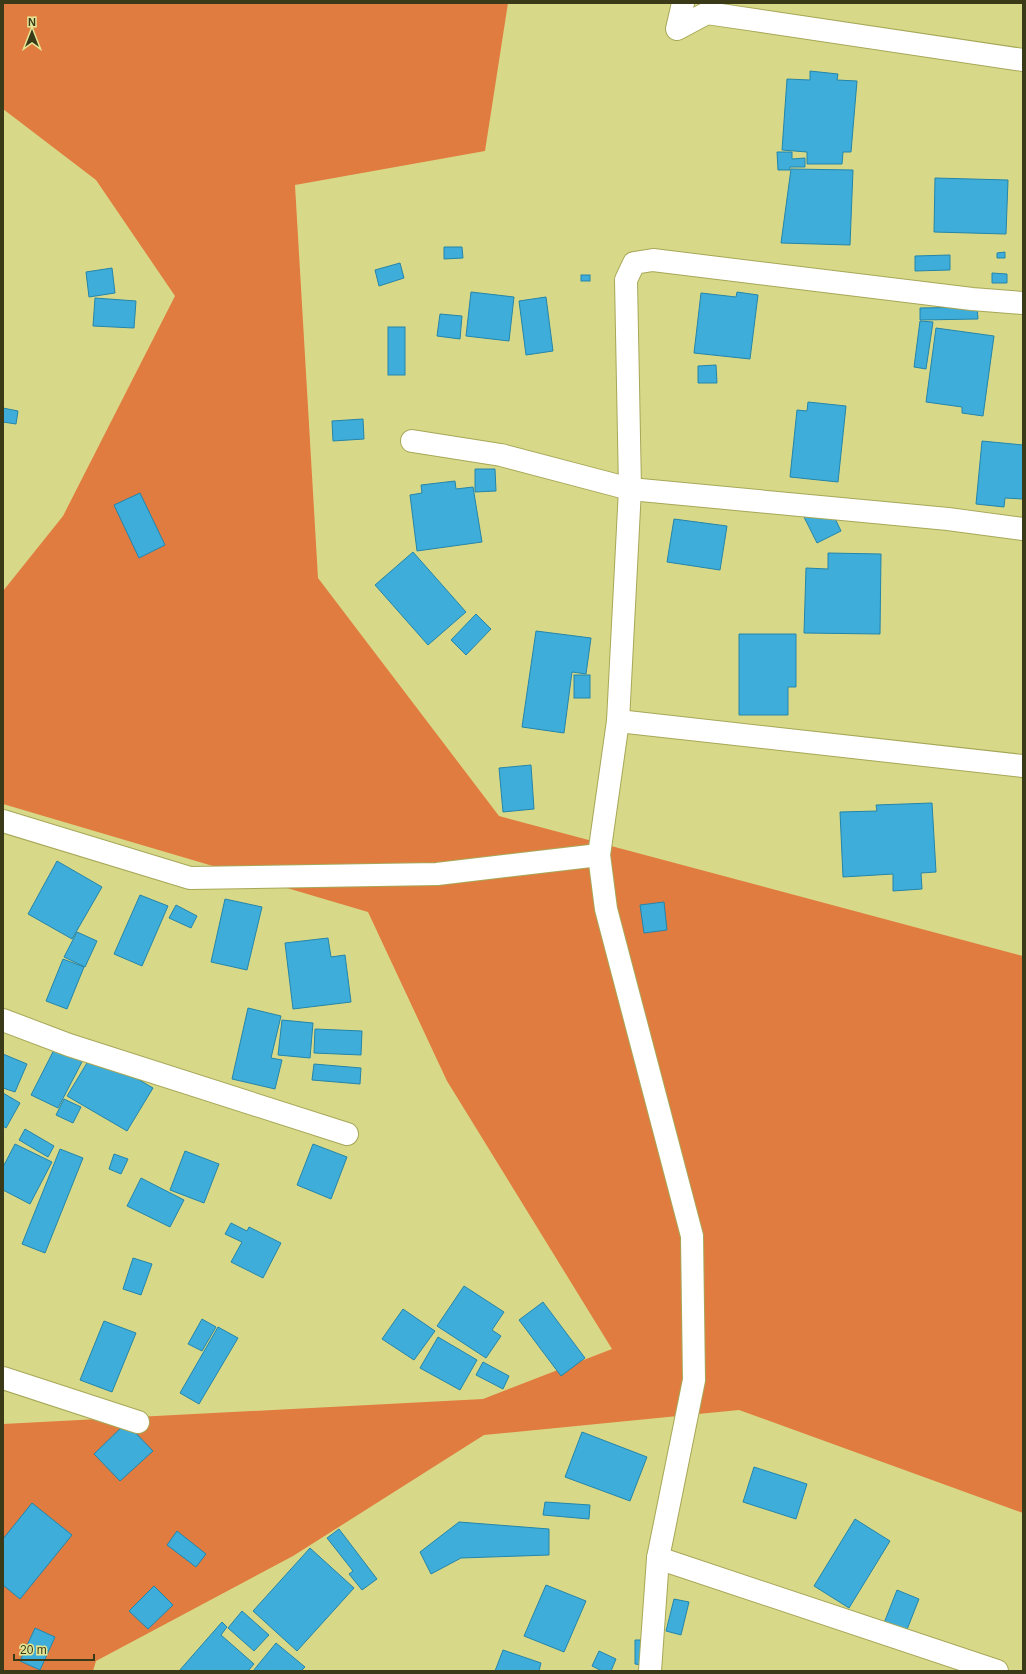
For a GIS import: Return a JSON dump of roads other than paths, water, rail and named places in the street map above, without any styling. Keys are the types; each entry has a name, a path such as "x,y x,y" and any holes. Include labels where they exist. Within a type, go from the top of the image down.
{"street":[{"path":"682,3 677,29 707,13 1023,60"},
{"path":"650,1671 658,1558 694,1380 692,1236 606,909 599,855 618,721 630,489 626,280 634,263 653,260 972,299 1023,303"},
{"path":"412,441 500,455 630,489 948,519 1023,529"},
{"path":"618,721 1023,766"},
{"path":"3,821 190,878 437,874 599,855"},
{"path":"3,1020 69,1045 347,1134"},
{"path":"3,1378 138,1422"},
{"path":"658,1558 997,1671"}]}
